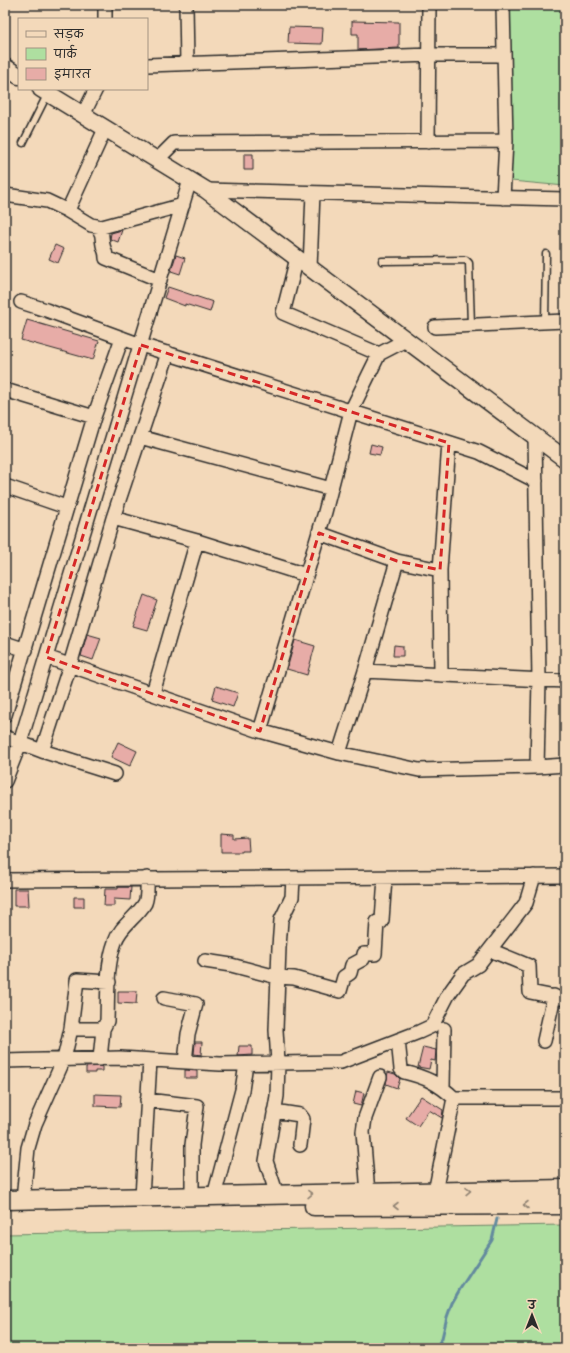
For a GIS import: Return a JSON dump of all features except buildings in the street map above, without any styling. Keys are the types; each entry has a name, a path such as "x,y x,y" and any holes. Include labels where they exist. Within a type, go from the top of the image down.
{"main road":[{"path":"5,1200 565,1189"},
{"path":"5,1210 565,1205"}],"street":[{"path":"105,5 105,18"},
{"path":"186,5 187,64"},
{"path":"428,142 430,55 429,5"},
{"path":"503,5 506,141 503,198"},
{"path":"148,65 430,55 504,55"},
{"path":"5,67 18,75"},
{"path":"83,115 96,90"},
{"path":"44,91 206,190 565,459"},
{"path":"66,210 69,208 105,129"},
{"path":"157,160 174,143 506,141"},
{"path":"5,781 20,743 190,180"},
{"path":"206,190 565,199"},
{"path":"310,268 314,193"},
{"path":"5,195 47,201 91,225 97,226 183,205"},
{"path":"97,226 103,236 103,246 106,251 106,258 160,280"},
{"path":"297,258 283,313 379,354"},
{"path":"21,302 141,345 479,452 536,481"},
{"path":"435,327 565,321"},
{"path":"5,715 26,650 66,507 94,417 122,338"},
{"path":"260,731 319,533 351,411 379,354 406,340"},
{"path":"42,751 70,665 113,518 168,353"},
{"path":"5,390 94,417"},
{"path":"140,437 331,489"},
{"path":"535,437 539,680 537,767"},
{"path":"441,675 440,570 449,443"},
{"path":"5,486 66,507"},
{"path":"113,518 197,541 306,575"},
{"path":"319,533 397,561 440,570"},
{"path":"153,693 197,541"},
{"path":"339,753 397,561"},
{"path":"5,643 26,650"},
{"path":"46,657 260,731 339,753 419,770 565,765"},
{"path":"365,671 565,681"},
{"path":"5,737 42,751 114,774"},
{"path":"5,1061 100,1058 246,1064 278,1062 341,1062 432,1026 448,995 463,974 478,965 526,903 534,876"},
{"path":"5,880 565,876"},
{"path":"100,1058 103,1029 107,1021 108,982 111,954 115,940 145,902 147,896 147,878"},
{"path":"277,1195 266,1161 277,1096 277,977 281,920 292,897 293,878"},
{"path":"205,962 231,965 277,977 294,978 339,991 341,990 344,977 350,973 351,966 363,959 364,954 375,954 377,922 381,922 382,920 385,878"},
{"path":"490,950 529,966 530,992 560,998 544,1041"},
{"path":"23,1199 28,1148 35,1124 64,1059 77,980 108,982"},
{"path":"164,998 196,1004 188,1034 185,1062"},
{"path":"70,1029 103,1029"},
{"path":"443,1088 444,1029"},
{"path":"398,1040 401,1069 404,1072 429,1079 443,1088 454,1098 565,1098"},
{"path":"142,1197 150,1060"},
{"path":"214,1196 242,1090 246,1064"},
{"path":"368,1193 363,1132 365,1118 380,1077"},
{"path":"435,1192 454,1098"},
{"path":"147,1100 197,1106 192,1146 192,1196"},
{"path":"274,1111 300,1115 302,1117 300,1145"}],"lane":[{"path":"23,143 44,91"},
{"path":"545,322 546,254"},
{"path":"382,261 466,260 469,263 471,325"}],"highlighted area":[{"path":"141,345 449,443 440,570 397,561 319,533 260,731 46,657"}],"green space":[{"path":"509,5 565,5 565,186 511,181"},
{"path":"565,1225 565,1348 5,1348 5,1234"}],"waterway":[{"path":"436,1348 442,1338 452,1303 492,1240 497,1219"}]}
